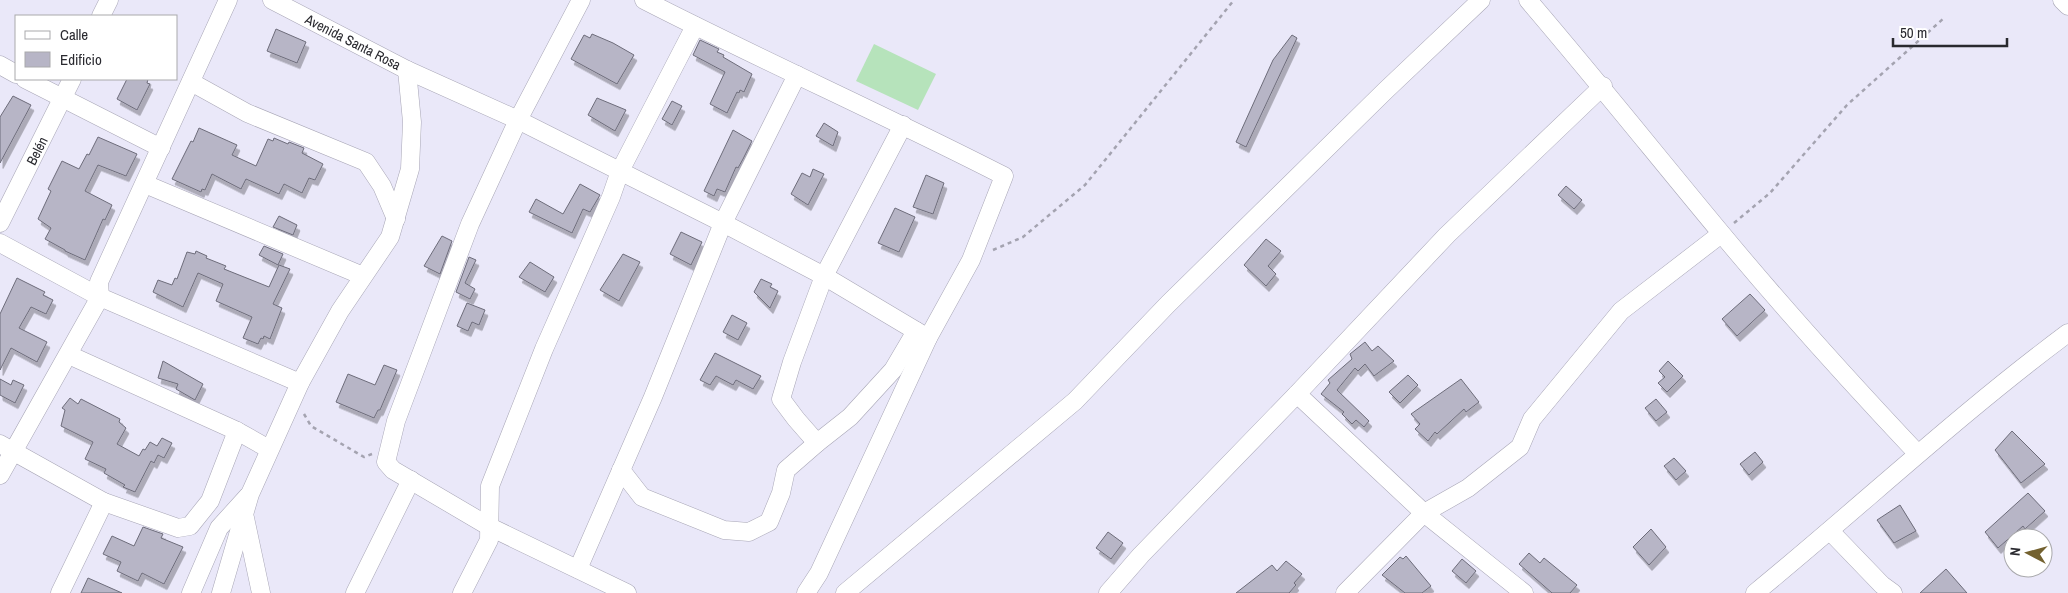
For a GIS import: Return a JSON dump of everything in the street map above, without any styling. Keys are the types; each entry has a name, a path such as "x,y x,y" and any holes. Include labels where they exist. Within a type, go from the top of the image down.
{"street":[{"path":"102,15 109,0"},
{"path":"0,475 6,447 69,355 100,297 99,282 228,0"},
{"path":"581,0 518,120 470,224 396,421 386,462 393,470 490,527 627,593"},
{"path":"621,470 642,497 724,530 749,532 769,522 782,493 786,470 850,417 893,370 922,334 971,260 1004,176 644,0"},
{"path":"845,593 1075,401 1168,304 1385,90 1481,0"},
{"path":"1528,0 1603,86 1721,234 1813,341 1918,453"},
{"path":"2062,0 2068,6"},
{"name":"Avenida Santa Rosa","path":"276,1 407,70 518,120 723,223 824,276 922,334"},
{"path":"462,593 489,540 490,486 544,350 611,197 620,171 695,26"},
{"path":"0,66 15,74"},
{"path":"221,593 250,494 269,449 318,348 390,237 410,169 412,122 407,70"},
{"path":"578,569 653,397 723,223 797,74"},
{"path":"27,80 161,148"},
{"name":"Belén","path":"0,223 72,80"},
{"path":"191,82 247,113 366,162 382,186 396,219"},
{"path":"1108,593 1141,555 1447,235 1603,86"},
{"path":"817,443 781,400 792,362 824,276 903,125"},
{"path":"145,184 363,276"},
{"path":"1345,593 1424,513 1468,488 1520,447 1532,419 1621,311 1721,234"},
{"path":"0,244 100,297 298,390"},
{"path":"1755,593 1830,531 1918,453 2068,332"},
{"path":"806,593 819,573 922,334"},
{"path":"69,355 237,431 269,449"},
{"path":"1297,394 1424,513 1524,593"},
{"path":"6,447 104,502 178,528 190,526 210,501 237,431"},
{"path":"355,593 411,480"},
{"path":"190,593 219,528 250,494"},
{"path":"60,593 104,502"},
{"path":"245,516 262,593"},
{"path":"1830,531 1882,586 1893,593"}],"path":[{"path":"971,260 1024,237 1085,185 1234,0"},
{"path":"1721,234 1770,193 1846,105 1944,18"},
{"path":"298,390 311,426 364,457 373,454"}],"green space":[{"path":"874,44 936,74 918,110 856,81"}],"building":[{"path":"276,29 306,42 297,63 267,51"},
{"path":"592,34 634,55 617,84 571,59 584,35 590,38"},
{"path":"1292,35 1297,38 1246,147 1236,142 1273,60"},
{"path":"700,40 719,49 717,52 724,55 723,57 752,74 744,92 740,90 739,93 737,92 727,113 710,104 725,72 693,55"},
{"path":"126,80 148,80 147,83 150,84 137,110 117,99"},
{"path":"13,96 31,105 0,163 0,117"},
{"path":"597,98 626,110 615,131 588,115"},
{"path":"672,101 682,106 672,125 662,119"},
{"path":"824,123 838,132 833,146 816,136"},
{"path":"199,128 237,145 232,155 256,166 268,139 273,141 274,138 304,148 302,153 323,164 315,180 309,178 302,193 284,184 279,194 246,179 241,189 212,174 205,190 202,189 201,192 172,179"},
{"path":"733,130 752,141 738,168 736,167 725,192 717,189 714,196 704,191"},
{"path":"98,137 137,154 126,176 98,165 85,191 112,205 105,220 103,219 85,260 45,239 51,228 38,219 51,191 48,189 62,161 79,169"},
{"path":"813,169 824,174 808,205 791,194 802,173 810,177"},
{"path":"926,175 944,183 933,214 913,207"},
{"path":"580,184 600,195 590,212 583,209 572,233 529,212 536,199 563,214"},
{"path":"1566,186 1582,200 1574,209 1558,195"},
{"path":"895,208 915,217 899,252 878,243"},
{"path":"279,216 297,225 293,235 273,227"},
{"path":"681,232 702,242 691,265 670,254"},
{"path":"442,236 452,241 440,274 424,266"},
{"path":"1266,239 1281,251 1268,266 1276,274 1266,286 1244,265"},
{"path":"264,246 283,254 278,265 259,255"},
{"path":"196,251 207,256 206,258 226,266 224,269 269,287 279,265 290,269 273,304 282,308 270,339 264,336 258,344 243,338 252,317 216,301 223,284 198,273 183,307 153,292 158,280 172,285 175,278 177,279 187,252 195,254"},
{"path":"623,254 640,262 619,301 600,290"},
{"path":"469,257 476,260 465,283 475,289 470,299 456,292"},
{"path":"530,262 554,277 545,292 519,277"},
{"path":"17,278 45,292 43,295 53,300 46,314 31,307 19,328 47,342 37,362 11,348 0,370 0,314"},
{"path":"761,279 772,284 770,287 778,291 770,308 754,292"},
{"path":"1750,294 1765,310 1737,336 1722,319"},
{"path":"467,303 485,310 479,325 472,322 468,331 457,326"},
{"path":"732,315 747,323 738,340 723,332"},
{"path":"1365,342 1372,351 1378,346 1394,361 1374,376 1365,364 1358,371 1355,368 1337,390 1369,421 1364,427 1356,420 1352,424 1342,414 1344,412 1321,394 1330,383 1328,380 1352,359 1350,354"},
{"path":"715,353 761,376 753,389 736,380 733,385 716,376 710,385 700,380"},
{"path":"163,361 203,384 195,400 176,389 178,384 158,378"},
{"path":"1668,361 1683,376 1667,392 1658,383 1665,377 1659,371"},
{"path":"384,365 397,370 380,410 378,410 374,418 336,402 348,374 375,385"},
{"path":"1408,375 1418,385 1400,403 1389,392"},
{"path":"0,379 11,385 13,380 24,385 15,403 0,395"},
{"path":"1461,379 1479,402 1466,412 1464,409 1437,434 1435,432 1428,441 1415,429 1420,424 1411,414"},
{"path":"70,398 78,404 81,399 120,419 119,422 126,428 117,444 139,456 150,442 157,446 162,438 172,443 164,458 158,455 154,463 151,461 135,492 123,487 125,485 104,473 106,469 85,459 93,442 61,426 65,410 62,408"},
{"path":"1656,399 1667,412 1656,421 1645,408"},
{"path":"2012,431 2045,464 2021,483 1995,450"},
{"path":"1755,452 1763,462 1749,475 1740,464"},
{"path":"1674,458 1686,471 1676,480 1664,466"},
{"path":"2028,493 2045,511 2026,528 2023,526 2021,528 2003,528 2003,544 1998,548 1985,532"},
{"path":"1900,505 1916,531 1894,543 1877,520"},
{"path":"143,527 163,534 161,538 183,547 164,584 142,573 138,581 117,571 121,562 103,554 112,536 134,546"},
{"path":"1651,529 1666,547 1649,565 1633,547"},
{"path":"1108,532 1123,543 1111,559 1096,548"},
{"path":"1529,553 1540,563 1544,558 1577,585 1570,593 1552,593 1519,564"},
{"path":"1406,556 1431,586 1422,593 1405,593 1382,575 1400,557 1403,559"},
{"path":"1462,559 1476,571 1466,583 1452,571"},
{"path":"1286,561 1302,574 1294,583 1296,585 1289,593 1236,593 1272,565 1277,571"},
{"path":"1946,569 1967,593 1920,593"},
{"path":"88,578 122,593 81,593"}]}
